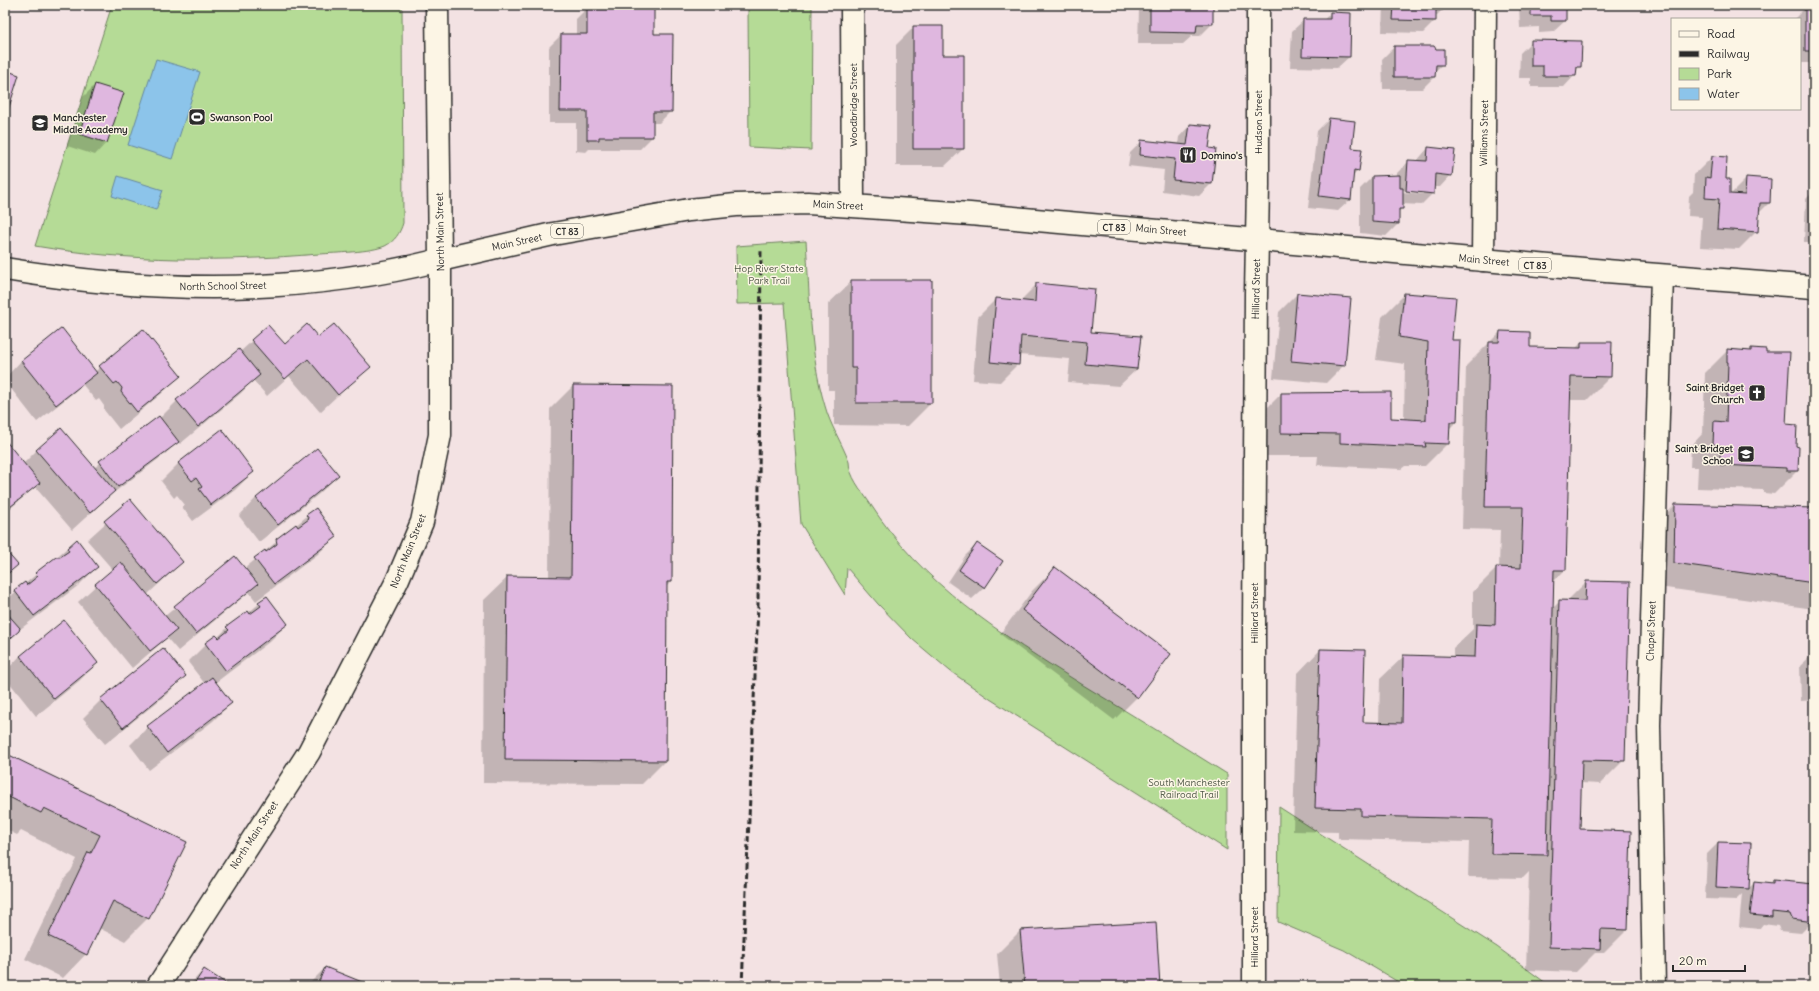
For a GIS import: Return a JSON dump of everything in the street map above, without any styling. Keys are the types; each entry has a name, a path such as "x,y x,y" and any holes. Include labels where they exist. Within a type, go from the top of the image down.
{"main road":[{"name":"North Main Street","path":"158,986 309,752 397,581 422,522 440,435 440,260 437,5"},
{"name":"Woodbridge Street","path":"852,5 853,205"},
{"name":"Hudson Street","path":"1257,239 1258,5"},
{"name":"Williams Street","path":"1483,260 1485,5"},
{"name":"Main Street","path":"440,260 553,234 712,207 798,203 853,205 965,213 1662,276 1814,287"},
{"name":"Hilliard Street","path":"1254,986 1254,631 1257,239"},
{"name":"North School Street","path":"5,268 106,283 157,286 228,287 340,280 440,260"},
{"name":"Chapel Street","path":"1654,986 1649,724 1662,276"}],"green space":[{"path":"112,5 402,5 403,223 397,236 392,242 385,246 371,250 283,257 212,259 142,258 35,246"},
{"path":"748,5 812,5 811,150 749,147"},
{"name":"South Manchester Railroad Trail","path":"806,241 813,345 820,386 830,420 849,462 853,478 862,493 890,532 913,558 938,583 965,606 1022,647 1227,774 1227,850 990,699 950,671 912,639 878,604 847,568 845,595 801,524 784,303 737,304 736,246"},
{"path":"1279,807 1497,947 1550,986 1405,986 1344,950 1278,922"}],"water":[{"path":"156,59 200,72 172,159 128,145"},
{"path":"118,176 163,190 156,210 112,196"}],"building":[{"path":"654,5 654,34 673,34 672,112 653,112 653,137 599,137 599,140 587,140 587,111 560,111 561,34 587,34 587,6"},
{"path":"1150,5 1213,5 1213,24 1197,24 1196,33 1150,32"},
{"path":"1394,5 1443,5 1443,10 1436,10 1436,21 1393,20"},
{"path":"1531,5 1566,5 1566,21 1551,21 1551,16 1531,16"},
{"path":"1805,7 1814,7 1814,51 1805,51"},
{"path":"1330,12 1351,13 1350,57 1302,56 1303,19 1330,19"},
{"path":"913,26 943,26 943,55 964,55 964,149 913,149"},
{"path":"1531,40 1582,41 1581,67 1577,67 1576,76 1543,76 1543,66 1531,66"},
{"path":"1394,46 1434,46 1436,49 1444,49 1444,65 1436,65 1435,77 1394,77"},
{"path":"5,70 19,75 5,120"},
{"path":"95,84 124,93 107,143 79,134"},
{"path":"1329,118 1355,121 1352,148 1362,149 1359,171 1354,170 1351,200 1319,196"},
{"path":"1190,124 1212,126 1209,148 1216,149 1212,184 1173,180 1175,159 1140,155 1141,140 1187,145"},
{"path":"1428,147 1455,150 1452,176 1435,174 1434,194 1406,191 1408,160 1427,161"},
{"path":"1712,156 1727,157 1726,179 1730,179 1730,194 1745,195 1746,177 1771,179 1770,203 1760,203 1758,232 1717,229 1719,199 1705,198 1706,177 1710,178"},
{"path":"1400,175 1400,188 1403,188 1403,209 1399,209 1399,224 1372,222 1372,176"},
{"path":"851,280 932,280 932,403 856,403 856,368 851,368"},
{"path":"1036,283 1095,289 1091,332 1141,336 1137,369 1085,364 1087,342 1021,336 1019,365 990,362 996,298 1035,302"},
{"path":"1297,293 1351,298 1345,366 1291,361"},
{"path":"1404,293 1456,297 1452,340 1460,340 1457,422 1450,422 1449,444 1425,443 1426,447 1340,443 1340,434 1281,433 1281,393 1391,392 1391,418 1426,420 1428,342 1399,337"},
{"path":"307,324 318,337 334,324 371,367 338,395 308,359 285,379 251,340 268,325 285,344"},
{"path":"62,328 97,373 56,405 21,361"},
{"path":"143,329 181,376 137,412 121,392 122,388 117,382 114,384 99,366"},
{"path":"1500,331 1530,332 1530,347 1581,348 1581,342 1612,342 1611,377 1571,376 1566,570 1554,570 1547,855 1491,854 1492,819 1361,816 1361,809 1315,808 1320,649 1365,650 1363,722 1402,723 1403,655 1475,657 1476,624 1495,625 1496,567 1521,568 1523,507 1485,507 1489,342 1499,342"},
{"name":"Saint Bridget Church","path":"1751,348 1766,349 1766,352 1790,352 1786,424 1797,425 1796,446 1799,447 1798,471 1787,471 1787,468 1720,465 1720,445 1713,444 1714,421 1726,422 1727,349 1751,351"},
{"path":"239,349 260,375 198,427 176,400"},
{"path":"573,385 673,386 672,582 667,582 666,761 505,760 507,576 571,577"},
{"path":"159,416 179,442 118,487 99,461"},
{"path":"61,428 115,491 90,513 36,450"},
{"path":"222,429 254,472 211,505 199,489 202,487 196,478 192,481 178,463"},
{"path":"5,440 40,483 5,511"},
{"path":"317,448 339,475 278,525 256,498"},
{"path":"130,499 183,562 157,584 104,521"},
{"path":"1675,504 1814,508 1814,583 1674,563"},
{"path":"316,508 337,537 274,584 254,558 277,544 276,539 296,524 298,527 309,519 306,515"},
{"path":"77,539 98,567 34,616 14,590 25,582 27,585 38,576 35,573 56,557 60,557 69,551 67,548"},
{"path":"977,543 1003,561 985,588 959,570"},
{"path":"5,550 18,565 5,576"},
{"path":"235,556 258,584 196,634 174,606"},
{"path":"121,562 177,630 150,651 95,584"},
{"path":"1055,567 1171,654 1138,698 1022,610"},
{"path":"1586,581 1630,582 1625,761 1582,760 1580,829 1631,831 1628,930 1601,929 1600,949 1549,947 1559,600 1585,601"},
{"path":"267,596 288,624 226,671 205,643 216,635 219,638 229,630 226,627 248,611 250,614 261,606 258,602"},
{"path":"5,611 20,628 19,631 5,643"},
{"path":"64,620 98,663 54,699 20,656"},
{"path":"163,648 186,676 123,728 100,699"},
{"path":"212,677 232,703 167,753 147,726"},
{"path":"5,753 187,842 149,919 113,901 87,955 48,936 88,852 91,853 100,835 44,808 41,813 5,795"},
{"path":"1718,842 1751,843 1749,889 1716,887"},
{"path":"1773,880 1814,884 1814,922 1792,919 1790,914 1772,912 1772,917 1750,915 1754,882 1773,884"},
{"path":"1156,922 1160,986 1025,986 1020,930"},
{"path":"325,967 372,986 317,986"},
{"path":"204,969 230,986 193,986"}],"railway":[{"path":"742,986 758,605 761,249"}],"place":[{"name":"Swanson Pool","path":"197,117"},
{"name":"Manchester Middle Academy","path":"40,123"},
{"name":"Domino's","path":"1188,155"},
{"name":"Saint Bridget Church","path":"1757,393"},
{"name":"Saint Bridget School","path":"1746,454"}],"park label":[{"name":"Hop River State Park Trail","path":"769,274"}]}
